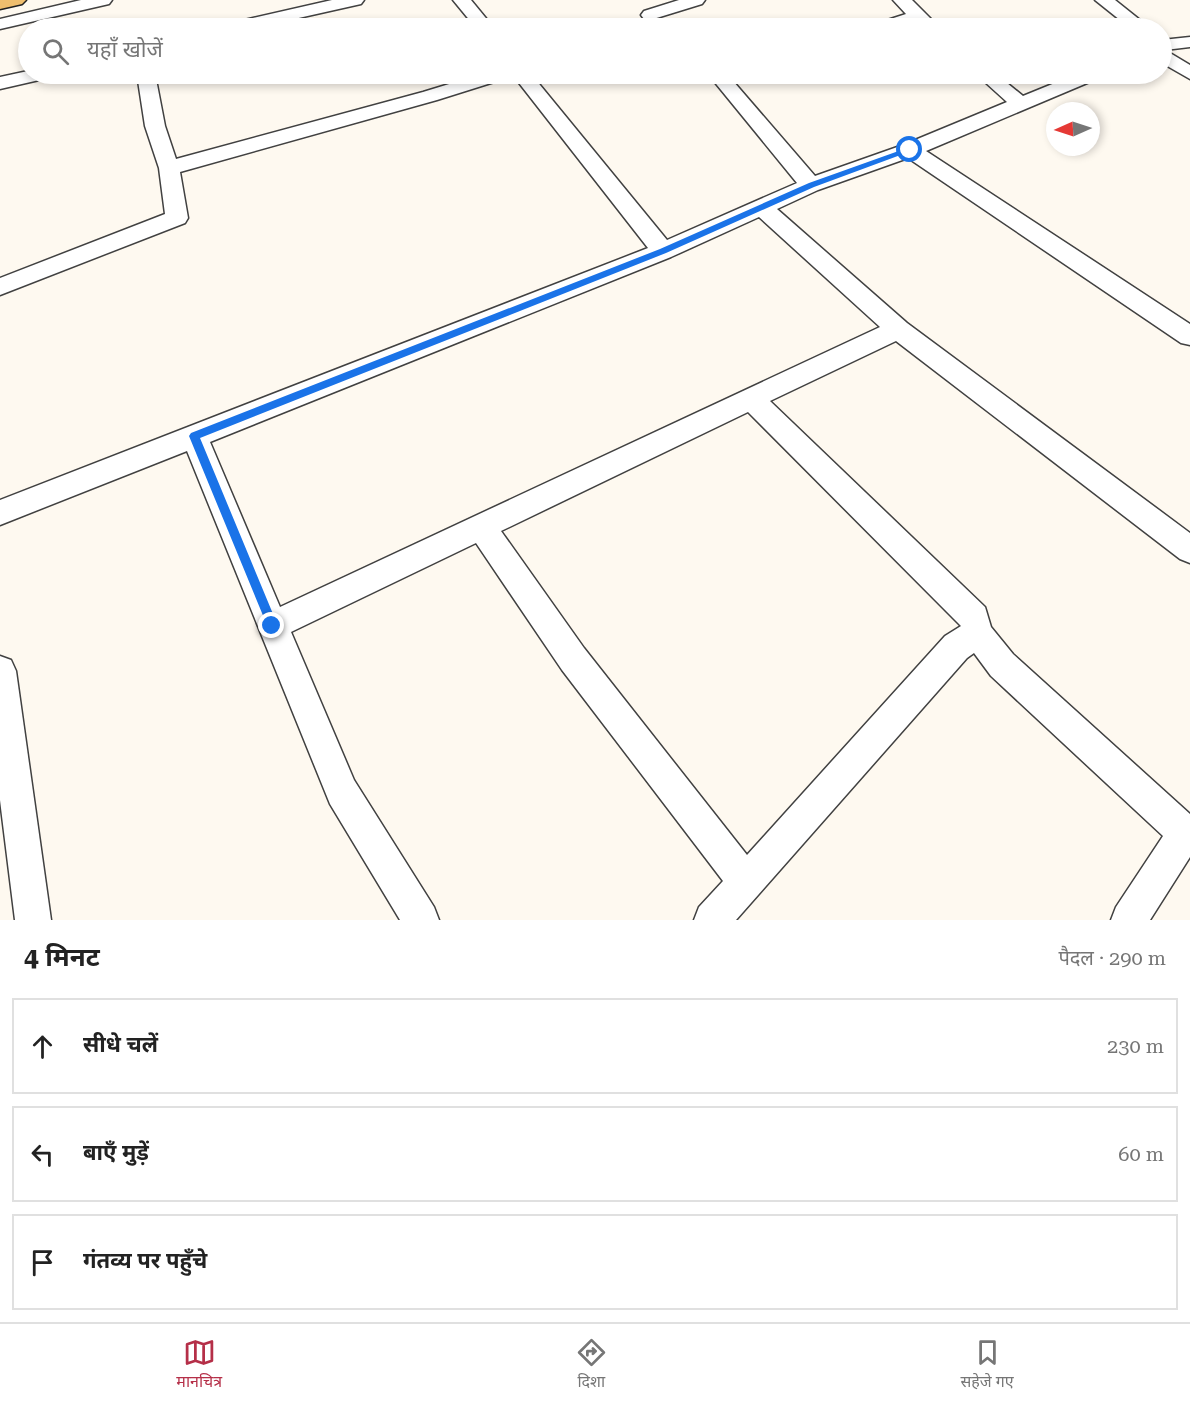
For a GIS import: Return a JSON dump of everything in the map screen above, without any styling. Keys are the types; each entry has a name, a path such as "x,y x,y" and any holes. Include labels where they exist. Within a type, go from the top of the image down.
{"main road":[{"path":"0,3 15,0"}],"street":[{"path":"26,18 103,0"},
{"path":"277,18 355,0"},
{"path":"462,0 477,18"},
{"path":"636,0 654,18"},
{"path":"650,15 696,0"},
{"path":"902,0 918,18"},
{"path":"1104,0 1128,18"},
{"path":"910,18 916,16"},
{"path":"0,24 18,20"},
{"path":"1172,44 1190,42"},
{"path":"1172,62 1190,73"},
{"path":"0,83 18,79"},
{"path":"0,287 177,218 169,168 155,126 148,84"},
{"path":"169,168 468,84"},
{"path":"529,84 663,251"},
{"path":"726,84 812,185"},
{"path":"997,84 1020,103"},
{"path":"0,513 663,251 812,185 910,150 1067,84"},
{"path":"910,150 1190,336"},
{"path":"762,207 898,329 1190,550"},
{"path":"272,626 898,329"},
{"path":"751,399 974,617 977,633 1002,664 1188,835 1129,920"},
{"path":"194,436 342,792 421,920"},
{"path":"482,526 573,659 745,881"},
{"path":"712,920 956,647 977,633"},
{"path":"0,671 6,765 33,920"}],"route":[{"path":"272,626 194,436 663,251 812,185 910,150"}]}
